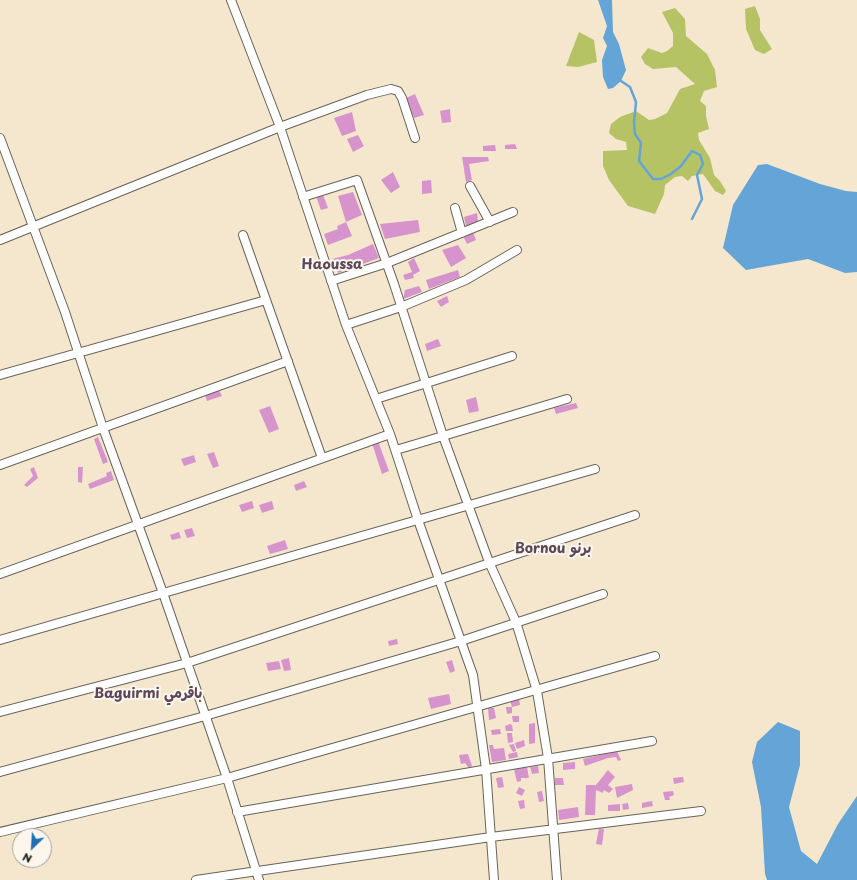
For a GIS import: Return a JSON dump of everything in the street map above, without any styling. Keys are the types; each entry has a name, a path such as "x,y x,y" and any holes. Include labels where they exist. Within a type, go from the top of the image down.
{"street":[{"path":"232,0 280,127 346,325 396,450 418,520 473,675 486,769 494,880"},
{"path":"0,240 33,228 280,127 367,95 395,89 402,98 415,138"},
{"path":"0,138 65,312 103,428 163,593 227,778 259,880"},
{"path":"303,197 357,180 401,306 443,436 489,562 516,622 537,691 548,758 557,880"},
{"path":"470,186 490,222"},
{"path":"455,208 462,233"},
{"path":"331,281 386,263 513,212"},
{"path":"243,235 322,458"},
{"path":"346,325 401,306 466,280 517,250"},
{"path":"0,375 266,300"},
{"path":"376,400 512,356"},
{"path":"0,465 288,361"},
{"path":"396,450 568,399"},
{"path":"0,574 390,434"},
{"path":"0,640 595,469"},
{"path":"0,712 187,663 634,515"},
{"path":"0,772 205,716 461,641 603,594"},
{"path":"0,832 227,778 537,691 655,656"},
{"path":"237,812 652,741"},
{"path":"196,880 491,837 701,811"}],"green space":[{"path":"755,6 760,19 760,30 772,49 764,54 755,50 746,29 745,9"},
{"path":"675,8 685,19 686,36 707,54 715,70 717,87 704,91 700,101 706,106 706,116 709,129 698,133 699,140 710,158 714,175 726,191 723,195 715,191 703,174 692,176 688,181 682,176 675,177 665,185 664,194 655,214 628,206 609,180 603,166 603,151 627,150 626,142 616,139 609,133 611,124 620,117 636,111 649,120 655,119 667,113 680,89 695,84 676,67 653,69 645,64 641,57 648,48 662,53 673,46 673,33 662,12"},
{"path":"579,32 594,40 597,62 578,67 566,66"}],"water":[{"path":"598,0 612,0 613,32 619,44 626,70 621,81 613,88 608,89 603,77 602,60 607,46 603,38 607,26"},
{"path":"767,164 820,184 846,191 857,192 857,272 845,273 808,259 746,270 723,248 733,205 758,165"},
{"path":"778,722 800,731 800,765 789,807 801,851 817,864 838,824 857,796 857,880 767,880 765,874 761,807 752,762 757,742"}],"building":[{"path":"415,94 424,115 414,118 406,98"},
{"path":"450,109 451,122 442,123 440,111"},
{"path":"352,112 356,131 342,136 334,118"},
{"path":"358,135 364,146 353,152 347,139"},
{"path":"515,144 517,149 505,149 505,145"},
{"path":"495,145 496,151 483,151 483,146"},
{"path":"462,157 488,157 489,161 469,164 472,180 466,182"},
{"path":"393,172 400,187 391,193 381,180"},
{"path":"431,180 432,193 422,194 422,181"},
{"path":"322,192 328,208 321,210 315,194"},
{"path":"353,192 362,215 346,222 338,196"},
{"path":"477,213 478,222 466,226 464,217"},
{"path":"418,220 420,232 385,239 380,224"},
{"path":"346,222 352,236 328,245 324,234 338,229 337,226"},
{"path":"473,232 476,240 467,244 463,236"},
{"path":"373,244 379,258 338,273 332,259 348,255"},
{"path":"458,245 466,258 451,267 442,250"},
{"path":"414,258 420,271 413,275 414,278 405,280 403,275 412,272 408,262"},
{"path":"458,270 460,277 429,289 426,280"},
{"path":"419,286 422,292 403,299 405,290"},
{"path":"447,296 449,302 441,307 437,301"},
{"path":"438,339 441,346 427,351 425,344"},
{"path":"219,390 222,396 207,401 205,395"},
{"path":"476,397 479,411 469,413 466,400"},
{"path":"576,403 578,408 556,414 554,408"},
{"path":"270,406 279,429 269,433 259,410"},
{"path":"98,437 108,462 103,464 94,439"},
{"path":"378,441 389,471 382,474 372,443"},
{"path":"214,452 219,466 213,468 207,454"},
{"path":"194,455 196,462 184,466 181,459"},
{"path":"34,467 38,478 27,487 24,485 33,476 30,469"},
{"path":"78,467 83,467 82,483 78,482"},
{"path":"111,471 114,480 90,489 88,484 107,476 106,473"},
{"path":"304,481 307,487 296,491 294,485"},
{"path":"252,501 254,508 242,512 239,505"},
{"path":"272,501 274,509 262,513 259,505"},
{"path":"192,528 195,536 187,538 184,530"},
{"path":"179,532 181,538 172,540 170,535"},
{"path":"285,540 288,549 270,554 267,546"},
{"path":"397,639 398,644 389,646 388,641"},
{"path":"289,658 291,670 284,671 281,660"},
{"path":"452,660 455,671 450,673 446,662"},
{"path":"279,661 281,669 268,671 266,663"},
{"path":"449,694 451,704 431,709 428,698"},
{"path":"519,698 520,705 512,707 510,700"},
{"path":"506,707 512,707 512,713 507,714"},
{"path":"488,708 494,708 496,718 489,720"},
{"path":"512,716 519,716 519,722 513,722"},
{"path":"535,723 535,743 529,744 529,724"},
{"path":"510,724 512,725 513,731 506,731 505,726"},
{"path":"500,729 501,734 492,735 491,730"},
{"path":"507,733 512,733 513,742 508,743"},
{"path":"524,740 525,746 517,749 515,743"},
{"path":"514,744 516,751 513,752 509,745"},
{"path":"489,745 493,745 494,749 504,748 506,760 492,762"},
{"path":"617,751 621,760 618,761 616,757 608,758 585,766 583,759"},
{"path":"517,752 518,757 509,759 508,754"},
{"path":"468,754 472,766 469,768 465,763 461,764 459,755"},
{"path":"575,762 575,769 563,770 563,763"},
{"path":"538,766 539,773 532,774 530,767"},
{"path":"527,767 529,778 521,778 521,781 517,782 514,769"},
{"path":"608,770 615,777 608,785 613,789 609,793 604,790 603,793 596,790 595,815 585,815 586,785 596,785"},
{"path":"502,777 504,787 498,788 496,778"},
{"path":"683,777 684,782 674,784 673,778"},
{"path":"555,778 563,778 564,785 555,785"},
{"path":"632,784 633,790 617,798 615,787"},
{"path":"519,787 525,790 522,796 516,793"},
{"path":"542,791 544,801 539,802 537,792"},
{"path":"673,791 674,795 669,797 670,800 665,800 663,792"},
{"path":"524,800 525,808 520,809 518,801"},
{"path":"652,801 653,806 642,808 642,803"},
{"path":"628,803 629,809 623,810 622,804"},
{"path":"620,804 620,811 608,811 608,805"},
{"path":"578,807 579,817 559,820 558,810"},
{"path":"599,828 604,829 602,845 596,844"}],"waterway":[{"path":"621,81 630,87 636,102 634,122 635,134 641,143 639,161 653,179 661,179 671,174 681,166 692,151 700,155 703,164 697,175 702,199 692,219"}],"district":[{"name":"Haoussa","path":"332,265"},
{"name":"Bornou برنو","path":"553,549"},
{"name":"Baguirmi باقرمي","path":"148,694"}]}
